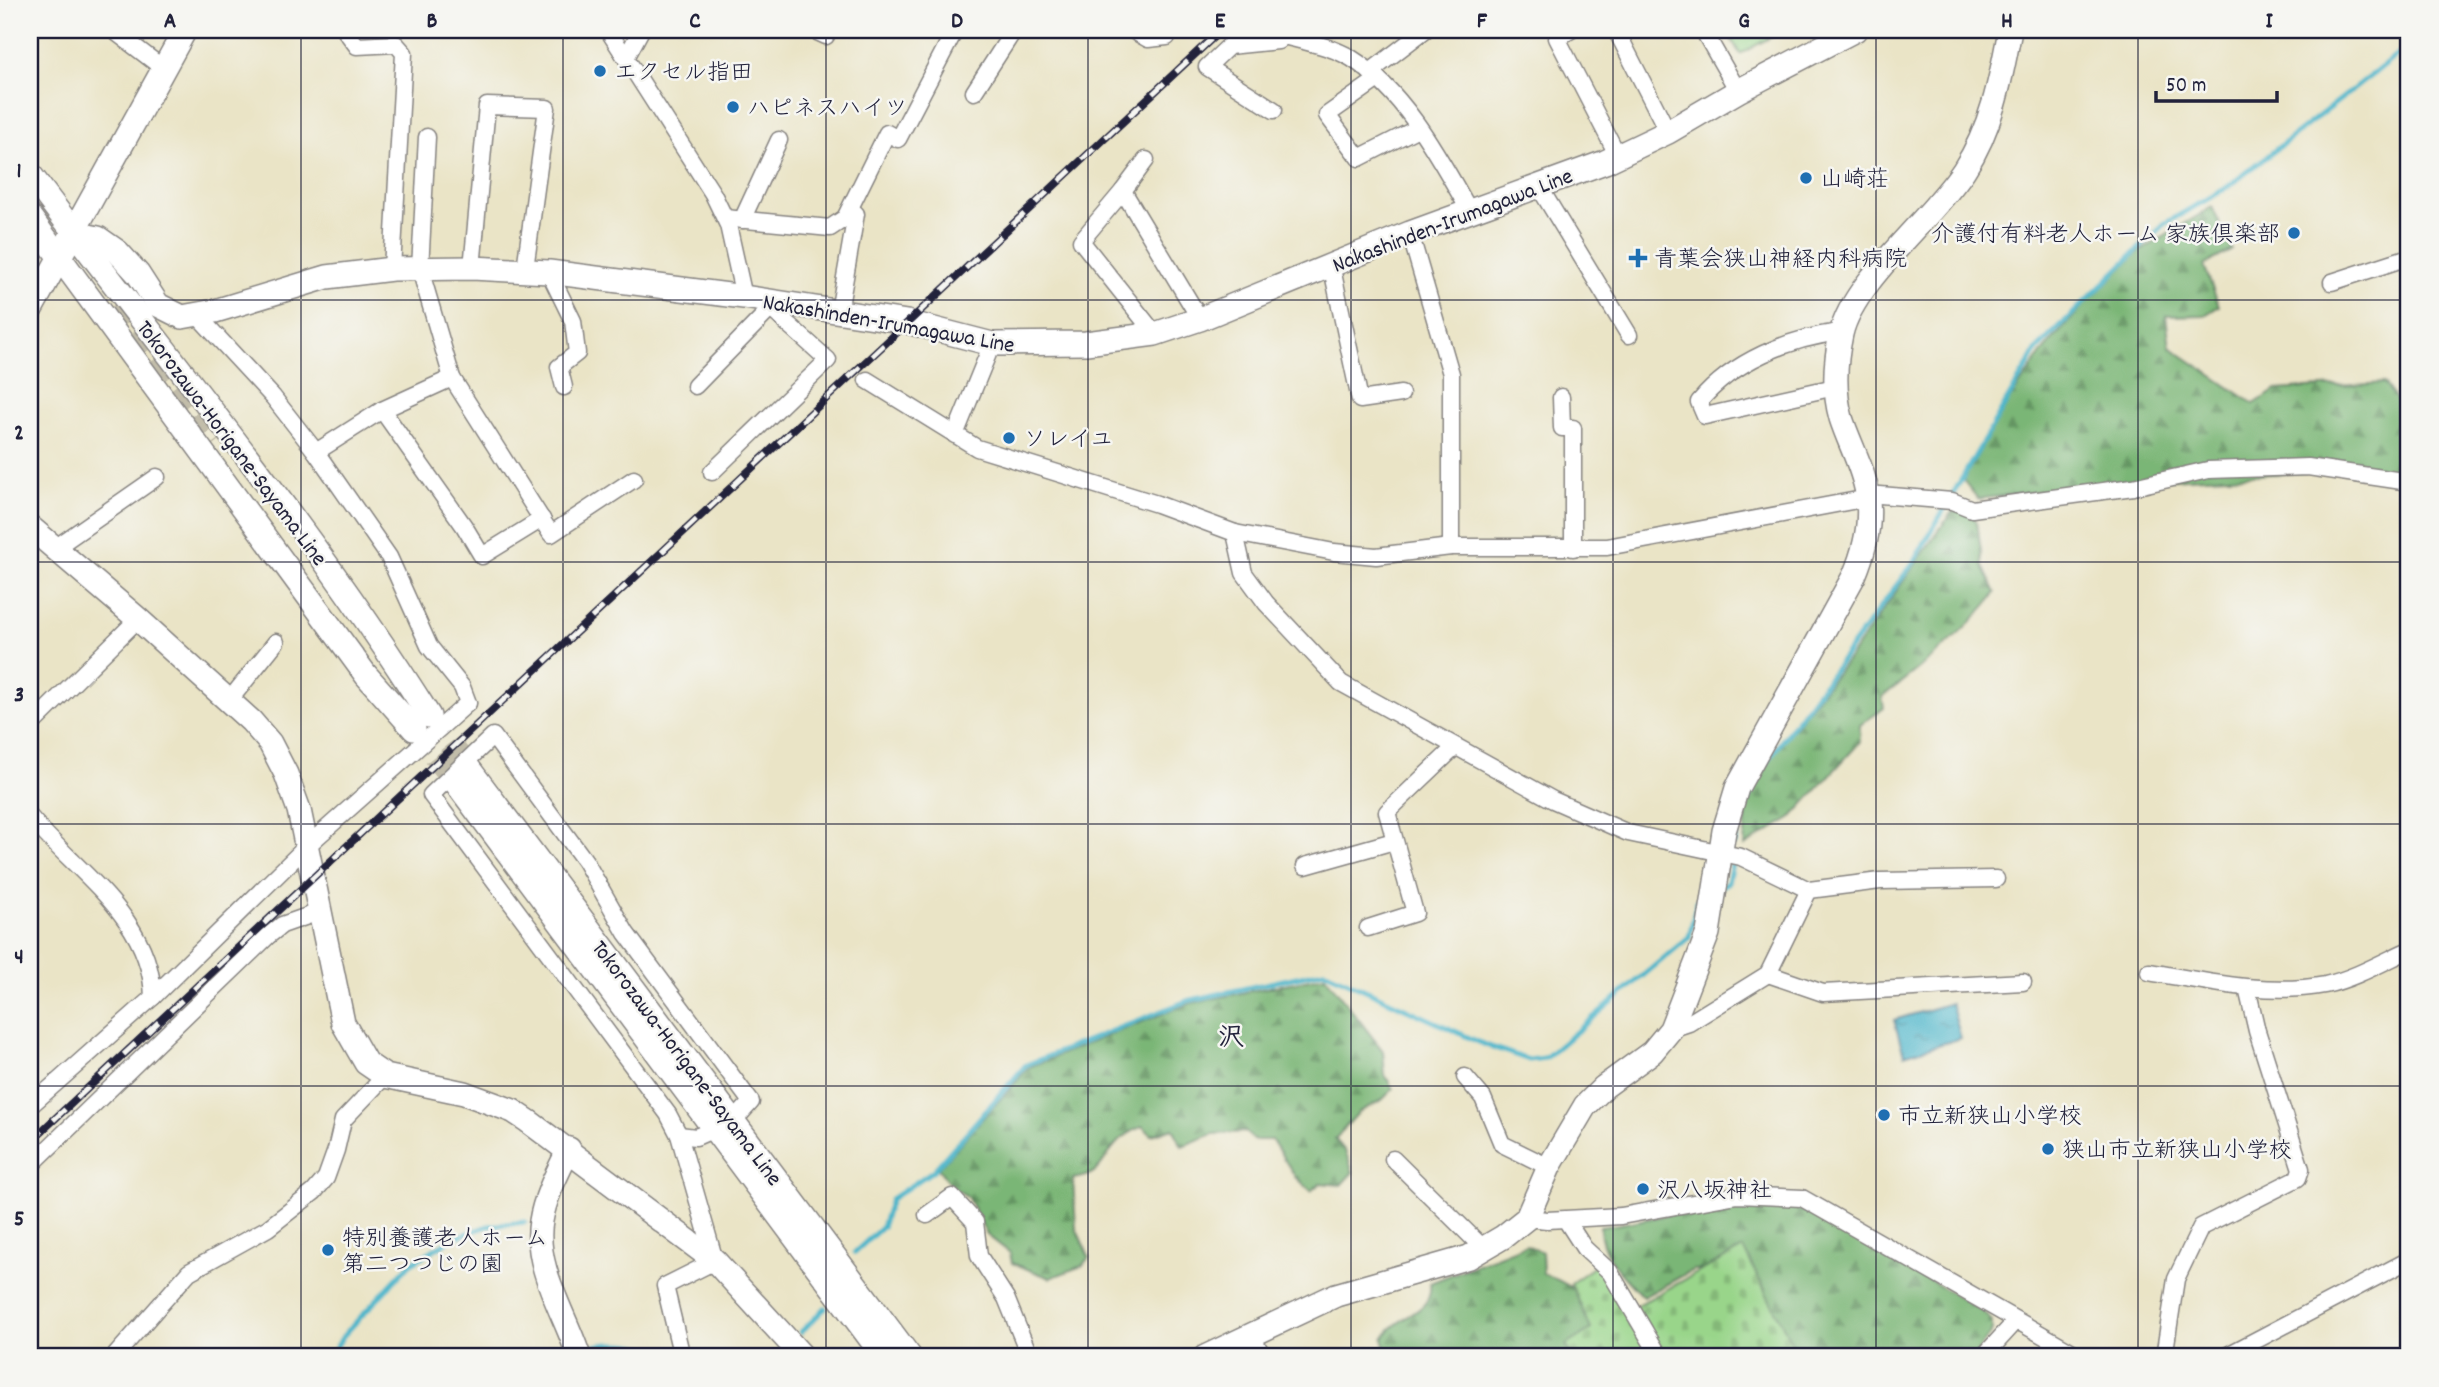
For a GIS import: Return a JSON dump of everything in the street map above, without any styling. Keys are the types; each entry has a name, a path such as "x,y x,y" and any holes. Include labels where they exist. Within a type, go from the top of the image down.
{"main road":[{"path":"30,311 185,30"},
{"name":"Nakashinden-Irumagawa Line","path":"196,316 327,277 392,269 472,268 525,269 744,298 774,306 907,322 992,344 1086,343 1155,334 1200,319 1469,210 1618,156 1668,132 1738,90 1855,30"},
{"path":"1205,1357 1336,1295 1469,1257 1484,1249 1527,1218 1549,1167 1576,1119 1594,1096 1652,1052 1671,1029 1708,933 1720,851 1737,788 1854,576 1866,540 1868,496 1841,417 1835,387 1845,318 1862,290 1951,188 1975,153 1993,106 2010,30"},
{"name":"Tokorozawa-Horigane-Sayama Line","path":"30,174 389,652 421,723"},
{"name":"Tokorozawa-Horigane-Sayama Line","path":"30,217 357,664 421,723"},
{"path":"74,233 98,238 118,252 164,311 182,317 196,316"},
{"path":"165,351 170,334 196,316"},
{"path":"215,443 380,660 421,723"},
{"path":"38,537 138,619 270,743 290,786 307,846 343,1023 366,1063 385,1076 464,1093 513,1111 569,1149 715,1261 803,1357"},
{"name":"Tokorozawa-Horigane-Sayama Line","path":"462,775 722,1126 884,1357"},
{"name":"Tokorozawa-Horigane-Sayama Line","path":"722,1126 910,1357"},
{"path":"569,1149 544,1209 540,1235 546,1268 579,1357"}],"street":[{"path":"113,30 164,69"},
{"path":"345,30 357,46 397,44 404,53 392,269"},
{"path":"608,30 627,56 725,218 737,256 744,298"},
{"path":"627,56 641,30"},
{"path":"725,218 830,228 845,218 887,133 898,138 956,30"},
{"path":"974,92 1014,30"},
{"path":"1132,30 1147,38 1167,37 1170,30"},
{"path":"1418,128 1359,158 1327,115 1425,30"},
{"path":"1571,30 1557,38 1618,156"},
{"path":"1616,30 1668,132"},
{"path":"1703,30 1738,90"},
{"path":"1274,110 1207,67 1229,46 1278,41 1288,33 1349,57 1374,75 1418,128 1469,210"},
{"path":"472,268 487,106 547,108 525,269"},
{"path":"428,137 421,269 452,378 551,534 634,479"},
{"path":"743,220 779,140"},
{"path":"1146,160 1082,241 1155,334"},
{"path":"1538,185 1629,335"},
{"path":"1123,191 1200,319"},
{"path":"839,312 856,214 850,209"},
{"path":"1410,233 1451,374 1451,547"},
{"path":"2332,282 2409,257"},
{"path":"1331,264 1360,400 1401,394"},
{"path":"549,272 573,321 577,353 559,367 564,387"},
{"path":"695,386 774,306 828,360 712,472"},
{"path":"30,1107 153,997 307,846 468,703 462,687 429,646 389,557 316,452 273,397 196,316"},
{"path":"1835,387 1705,416 1699,402 1712,386 1745,362 1787,344 1842,332"},
{"path":"955,435 992,344"},
{"path":"316,452 382,410 452,378"},
{"path":"867,380 977,448 1157,503 1235,533 1335,552 1376,556 1451,547 1573,548 1640,544 1868,496 1952,501 1972,509 2133,487 2208,470 2308,467 2409,482"},
{"path":"1561,397 1562,429 1573,429 1573,548"},
{"path":"382,410 464,526 482,556 541,519"},
{"path":"38,537 157,477"},
{"path":"1235,533 1244,573 1275,613 1341,683 1553,800 1628,833 1720,851 1809,890 1880,881 1996,879"},
{"path":"30,726 138,619"},
{"path":"229,702 276,642"},
{"path":"678,1136 696,1137 722,1126 751,1102 625,933 584,860 493,736 431,795 668,1114 678,1136 715,1261 666,1286 682,1357"},
{"path":"1368,928 1415,913 1387,812 1455,747"},
{"path":"30,817 56,848 119,908 146,957 153,997"},
{"path":"1305,866 1395,842"},
{"path":"1671,1029 1689,1023 1768,974 1809,890"},
{"path":"30,1166 268,936 282,925 319,912"},
{"path":"2149,972 2247,988 2328,985 2409,950"},
{"path":"1768,974 1823,993 2023,982"},
{"path":"2164,1357 2176,1279 2201,1227 2298,1178 2301,1169 2257,1031 2247,988"},
{"path":"114,1357 190,1272 268,1228 314,1192 329,1168 343,1120 385,1076"},
{"path":"1465,1077 1483,1098 1502,1143 1549,1167"},
{"path":"1392,1159 1484,1249"},
{"path":"1527,1218 1566,1220 1621,1216 1737,1195 1802,1198 2081,1357"},
{"path":"927,1215 952,1197 975,1222 979,1256 1006,1298 1030,1357"},
{"path":"1566,1220 1584,1248 1610,1272 1660,1357"},
{"path":"2224,1357 2409,1260"},
{"path":"1983,1357 2016,1321"},
{"path":"1251,1334 1263,1357"}],"green space":[{"path":"1726,30 1784,30 1740,54"},
{"path":"2212,207 2232,250 2204,265 2219,306 2205,315 2166,316 2170,347 2254,404 2276,390 2384,383 2409,417 2409,477 2353,470 2122,481 1978,499 1963,480 2008,402 2045,348 2136,254"},
{"path":"1968,510 1977,522 1983,566 1996,593 1957,636 1882,697 1884,708 1860,725 1860,742 1791,818 1744,846 1747,802 1774,753 1854,651 1952,512"},
{"path":"1325,976 1383,1051 1385,1075 1393,1089 1382,1100 1359,1112 1335,1139 1345,1151 1353,1172 1341,1185 1320,1183 1311,1191 1295,1176 1272,1140 1254,1140 1245,1132 1213,1134 1182,1146 1173,1128 1152,1135 1142,1126 1120,1140 1091,1174 1073,1179 1076,1228 1089,1257 1082,1266 1050,1278 1012,1263 1010,1253 987,1235 967,1196 952,1187 938,1168 1029,1067 1187,1004"},
{"path":"1764,1201 1819,1215 1982,1311 1992,1321 1992,1331 1974,1357 1790,1357 1791,1347 1715,1270 1693,1270 1643,1297 1614,1265 1601,1238 1600,1227 1702,1208"},
{"path":"1526,1245 1542,1252 1543,1274 1582,1292 1620,1357 1381,1357 1387,1352 1383,1339 1396,1324 1426,1302 1430,1294 1430,1283"},
{"path":"1743,1248 1797,1353 1789,1357 1665,1357 1636,1306"},
{"path":"1598,1264 1652,1357 1573,1357 1566,1345 1591,1329 1571,1283"}],"water":[{"path":"1951,1003 1961,1038 1904,1055 1894,1020"}],"waterway":[{"path":"1735,844 1739,818 1762,768 1913,563 2037,349 2164,224 2225,189 2409,46"},
{"path":"1723,885 1728,882 1733,859"},
{"path":"855,1252 882,1227 891,1199 934,1170 1026,1065 1187,1001 1324,971 1483,1044 1529,1060 1545,1058 1689,937 1697,901 1705,897"},
{"path":"330,1357 343,1336 410,1264 453,1238 488,1226 525,1222"},
{"path":"801,1332 825,1308"},
{"path":"586,1348 624,1344 643,1348 659,1357"},
{"path":"781,1350 785,1357"}],"tunnel":[{"path":"115,304 218,441"},
{"path":"429,716 467,766"},
{"path":"414,729 456,783"}],"railway":[{"path":"30,1142 1221,30"}],"place":[{"name":"エクセル指田","path":"600,71"},
{"name":"ハピネスハイツ","path":"733,107"},
{"name":"山崎荘","path":"1806,178"},
{"name":"介護付有料老人ホーム 家族倶楽部","path":"2294,233"},
{"name":"青葉会狭山神経内科病院","path":"1638,258"},
{"name":"ソレイユ","path":"1009,438"},
{"name":"市立新狭山小学校","path":"1884,1115"},
{"name":"狭山市立新狭山小学校","path":"2048,1149"},
{"name":"沢八坂神社","path":"1643,1189"},
{"name":"特別養護老人ホーム 第二つつじの園","path":"328,1250"}],"district":[{"name":"沢","path":"1231,1036"}]}
